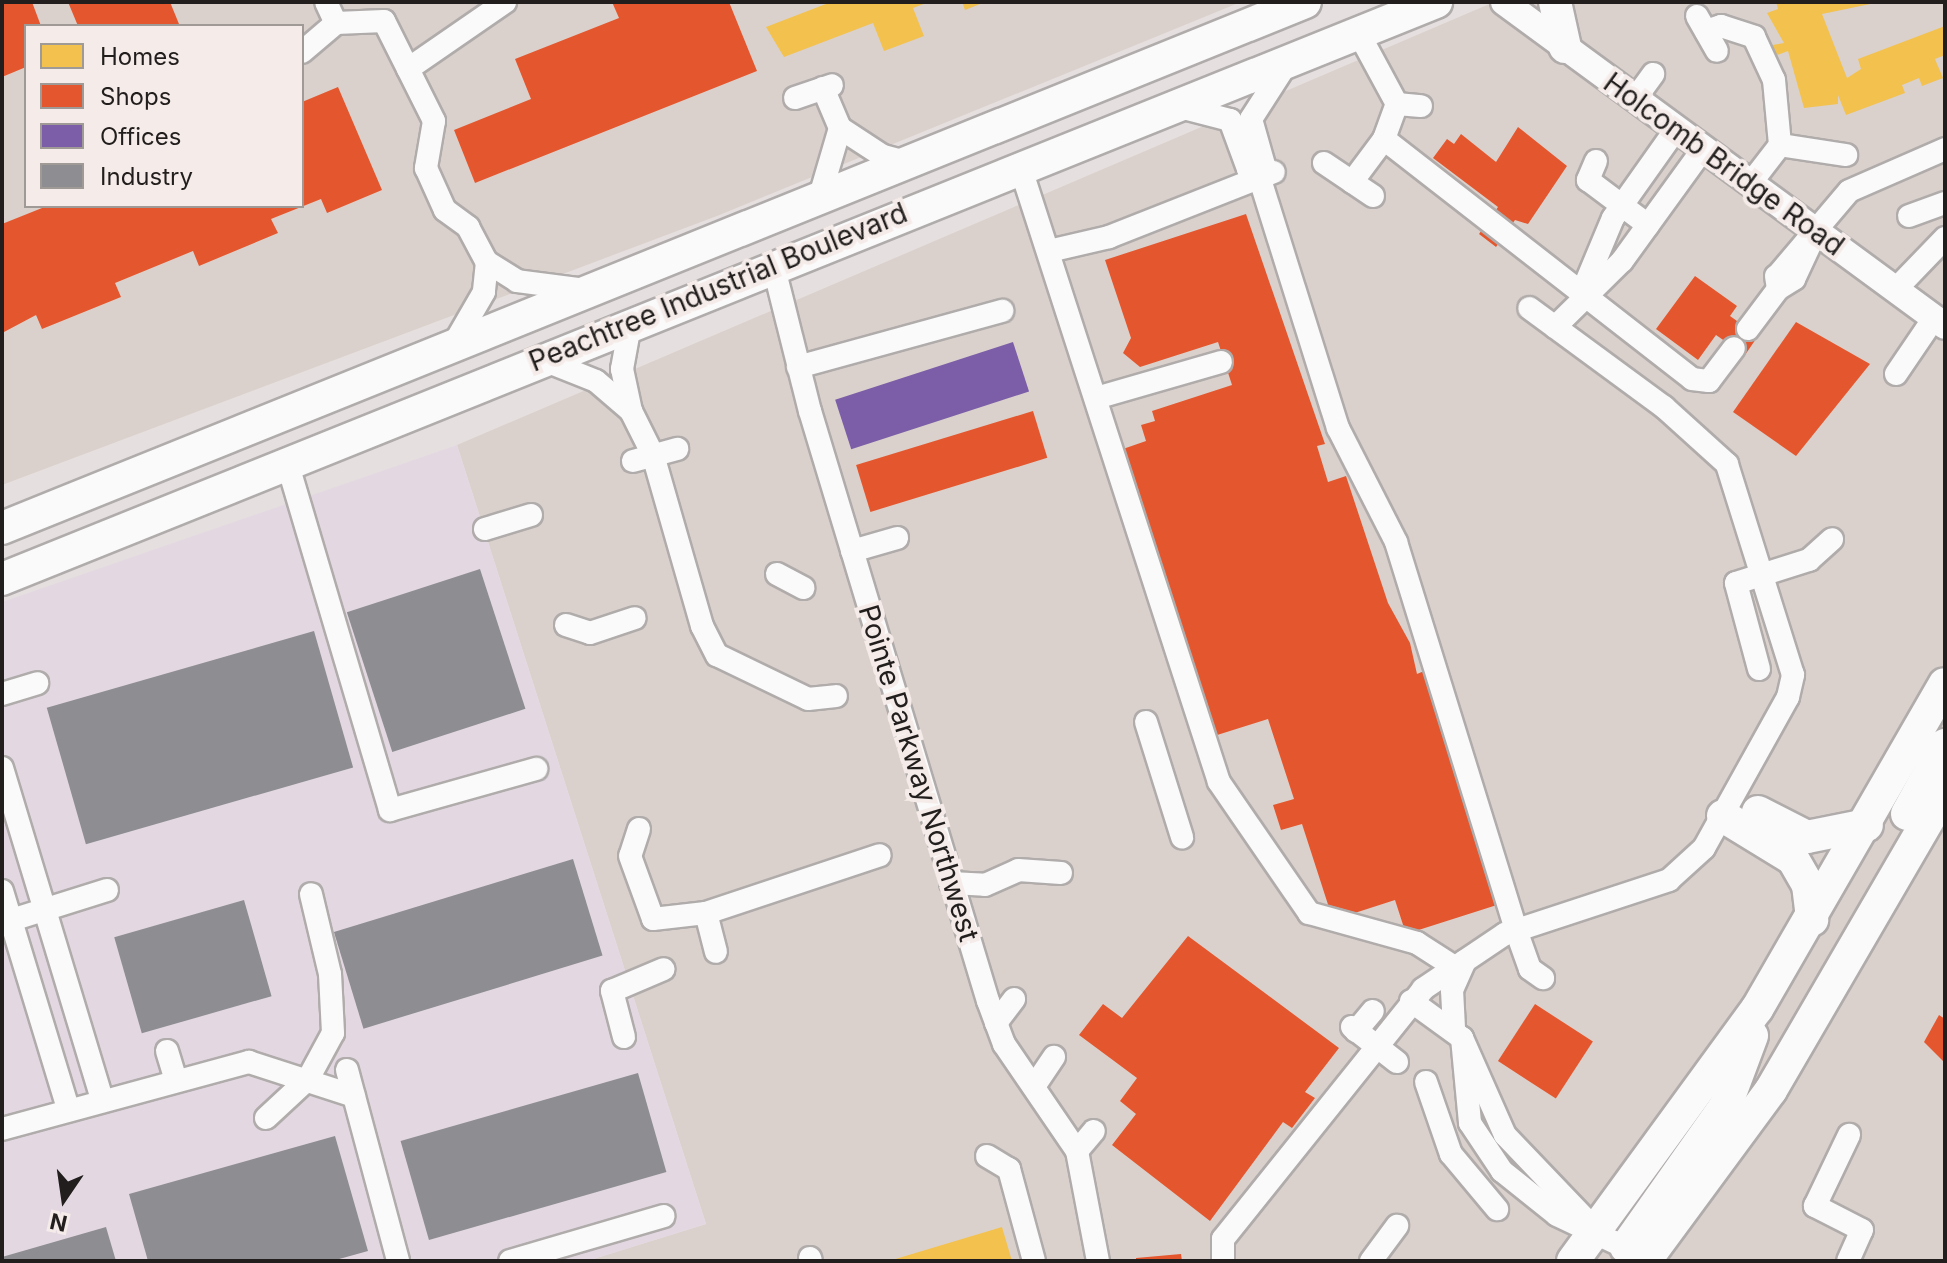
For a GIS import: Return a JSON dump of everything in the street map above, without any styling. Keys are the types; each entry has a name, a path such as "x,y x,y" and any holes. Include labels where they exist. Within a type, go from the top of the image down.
{"highway":[{"name":"Peachtree Industrial Boulevard","path":"2,528 583,289 1305,2"},
{"name":"Peachtree Industrial Boulevard","path":"2,579 1020,166 1436,2"},
{"path":"1555,2 1565,47"},
{"path":"1627,1252 1757,1009 1867,825 1945,684"},
{"path":"1873,920 1891,849 1945,745"},
{"path":"1573,1261 1627,1252 1771,1090 1873,920 1945,791"},
{"path":"1729,808 1807,837 1867,825"},
{"path":"1729,808 1793,859 1808,885 1812,920"}],"main road":[{"name":"Holcomb Bridge Road","path":"1504,2 1939,322"}],"street":[{"path":"326,2 336,23"},
{"path":"408,69 505,2"},
{"path":"304,50 336,23 384,21 434,121 426,168 445,210 468,227 487,262 484,292 455,342"},
{"path":"1706,32 1721,26 1754,37 1774,80 1775,138 1750,184"},
{"path":"1352,182 1384,139 1397,104 1358,32"},
{"path":"1291,59 1251,119 1338,428 1396,542 1516,930 1530,969 1543,978"},
{"path":"1635,99 1653,74"},
{"path":"795,98 827,86 840,128 820,196"},
{"path":"1397,104 1421,106"},
{"path":"1170,107 1214,110 1230,120 1248,169 1268,174"},
{"path":"840,128 883,156 906,162"},
{"path":"1580,296 1622,206 1676,129"},
{"path":"1775,138 1846,155"},
{"path":"1384,139 1619,328 1692,379 1709,381 1734,348"},
{"path":"1555,327 1580,296 1622,261 1703,149"},
{"path":"1748,329 1774,281 1805,263 1816,232 1870,188 1945,149"},
{"path":"1596,161 1588,180 1648,225"},
{"path":"1324,163 1373,196"},
{"path":"1020,166 1219,782 1309,913 1417,943 1453,966"},
{"path":"1049,251 1109,237 1268,174"},
{"path":"1909,216 1945,203"},
{"path":"1895,290 1945,238"},
{"path":"487,262 540,287 583,289"},
{"name":"Pointe Parkway Northwest","path":"774,268 798,367 852,551 996,1023 1077,1151 1098,1261"},
{"path":"1223,1261 1223,1239 1411,1001 1472,951 1516,930 1669,880 1704,848 1781,715 1793,675 1766,574 1727,464 1529,308"},
{"path":"798,367 1002,311"},
{"path":"1896,374 1939,322"},
{"path":"630,325 622,369 643,458 702,626 717,655 808,699 836,696"},
{"path":"541,359 596,381 631,411"},
{"path":"1096,398 1221,362"},
{"path":"643,458 677,449"},
{"path":"287,462 390,810 536,769"},
{"path":"485,529 531,515"},
{"path":"852,551 897,538"},
{"path":"1759,669 1736,583 1809,560 1832,539"},
{"path":"777,574 803,588"},
{"path":"566,625 590,633 635,618"},
{"path":"2,694 37,683"},
{"path":"1146,722 1182,837"},
{"path":"2,768 47,907 102,1100"},
{"path":"639,829 630,856 653,919 706,913 880,855"},
{"path":"951,883 985,885 1018,870 1061,873"},
{"path":"6,921 107,890"},
{"path":"2,891 6,921 61,1110"},
{"path":"266,1118 308,1079 333,1033 330,974 311,894"},
{"path":"706,913 716,952"},
{"path":"1472,951 1454,975 1458,1033 1505,1135 1627,1252"},
{"path":"624,1037 612,991 664,969"},
{"path":"996,1023 1014,999"},
{"path":"1411,1001 1458,1033"},
{"path":"1373,1011 1354,1029 1397,1062"},
{"path":"167,1051 176,1080"},
{"path":"1035,1085 1054,1057"},
{"path":"2,1129 61,1110 249,1062 354,1096"},
{"path":"347,1070 398,1261"},
{"path":"1426,1082 1451,1154 1497,1209"},
{"path":"1077,1151 1094,1131"},
{"path":"1848,1261 1862,1230 1815,1206 1849,1135"},
{"path":"987,1156 1009,1169 1034,1261"},
{"path":"510,1261 664,1216"},
{"path":"1371,1261 1397,1226"}],"shaded area":[{"path":"2,2 1241,2 717,216 2,485"},
{"path":"1494,2 1945,2 1945,1261 587,1261 706,1224 457,445"},
{"path":"457,445 706,1224 587,1261 2,1261 2,602"}],"building: Homes":[{"path":"831,2 929,2 913,8 924,36 884,51 873,23 784,57 766,27"},
{"path":"962,2 985,2 965,10"},
{"path":"1776,2 1880,2 1822,14 1847,78 1861,69 1858,59 1945,26 1945,55 1935,59 1943,78 1922,86 1919,78 1902,85 1905,93 1846,115 1838,95 1838,104 1804,108 1788,51 1777,55 1780,63 1758,72 1749,49 1784,43 1767,13 1778,9"},
{"path":"1002,1227 1012,1261 892,1261 892,1260"}],"building: Shops":[{"path":"2,2 32,2 40,24 24,24 24,68 2,77"},
{"path":"68,2 170,2 179,24 77,24"},
{"path":"612,2 729,2 757,71 475,183 454,130 531,99 515,59 619,18"},
{"path":"338,87 382,190 327,213 321,199 304,206 304,101"},
{"path":"1518,127 1567,166 1528,224 1515,220 1496,247 1479,234 1498,207 1433,158 1447,139 1454,144 1461,134 1496,162"},
{"path":"42,208 298,208 271,219 278,233 199,266 193,251 115,283 121,297 42,329 36,315 4,332 2,224"},
{"path":"1246,214 1325,444 1317,446 1328,482 1346,476 1388,603 1410,643 1417,674 1424,671 1500,904 1406,934 1395,900 1333,920 1302,824 1281,830 1273,805 1294,799 1268,719 1214,736 1120,450 1146,441 1141,425 1155,421 1152,411 1232,385 1218,342 1140,367 1123,353 1131,338 1105,260"},
{"path":"1695,276 1737,306 1730,316 1758,336 1745,355 1716,335 1698,360 1656,329"},
{"path":"1796,322 1870,364 1796,456 1733,412"},
{"path":"1033,411 1047,458 870,512 856,465"},
{"path":"1188,936 1339,1048 1305,1092 1315,1098 1292,1128 1283,1122 1210,1221 1112,1145 1136,1114 1120,1101 1137,1078 1079,1035 1103,1004 1122,1018"},
{"path":"1535,1004 1593,1042 1556,1099 1498,1061"},
{"path":"1939,1015 1945,1019 1945,1063 1924,1042"},
{"path":"1181,1254 1182,1261 1136,1261 1136,1258"}],"building: Offices":[{"path":"1013,342 1029,391 851,449 835,400"}],"building: Industry":[{"path":"480,569 525,709 392,752 347,612"},
{"path":"314,631 353,767 86,844 47,708"},
{"path":"573,859 603,956 363,1029 334,932"},
{"path":"244,900 272,996 142,1033 114,937"},
{"path":"638,1073 666,1172 429,1240 401,1141"},
{"path":"335,1136 368,1251 332,1261 148,1261 129,1194"},
{"path":"106,1227 116,1261 2,1261 2,1257"}]}
